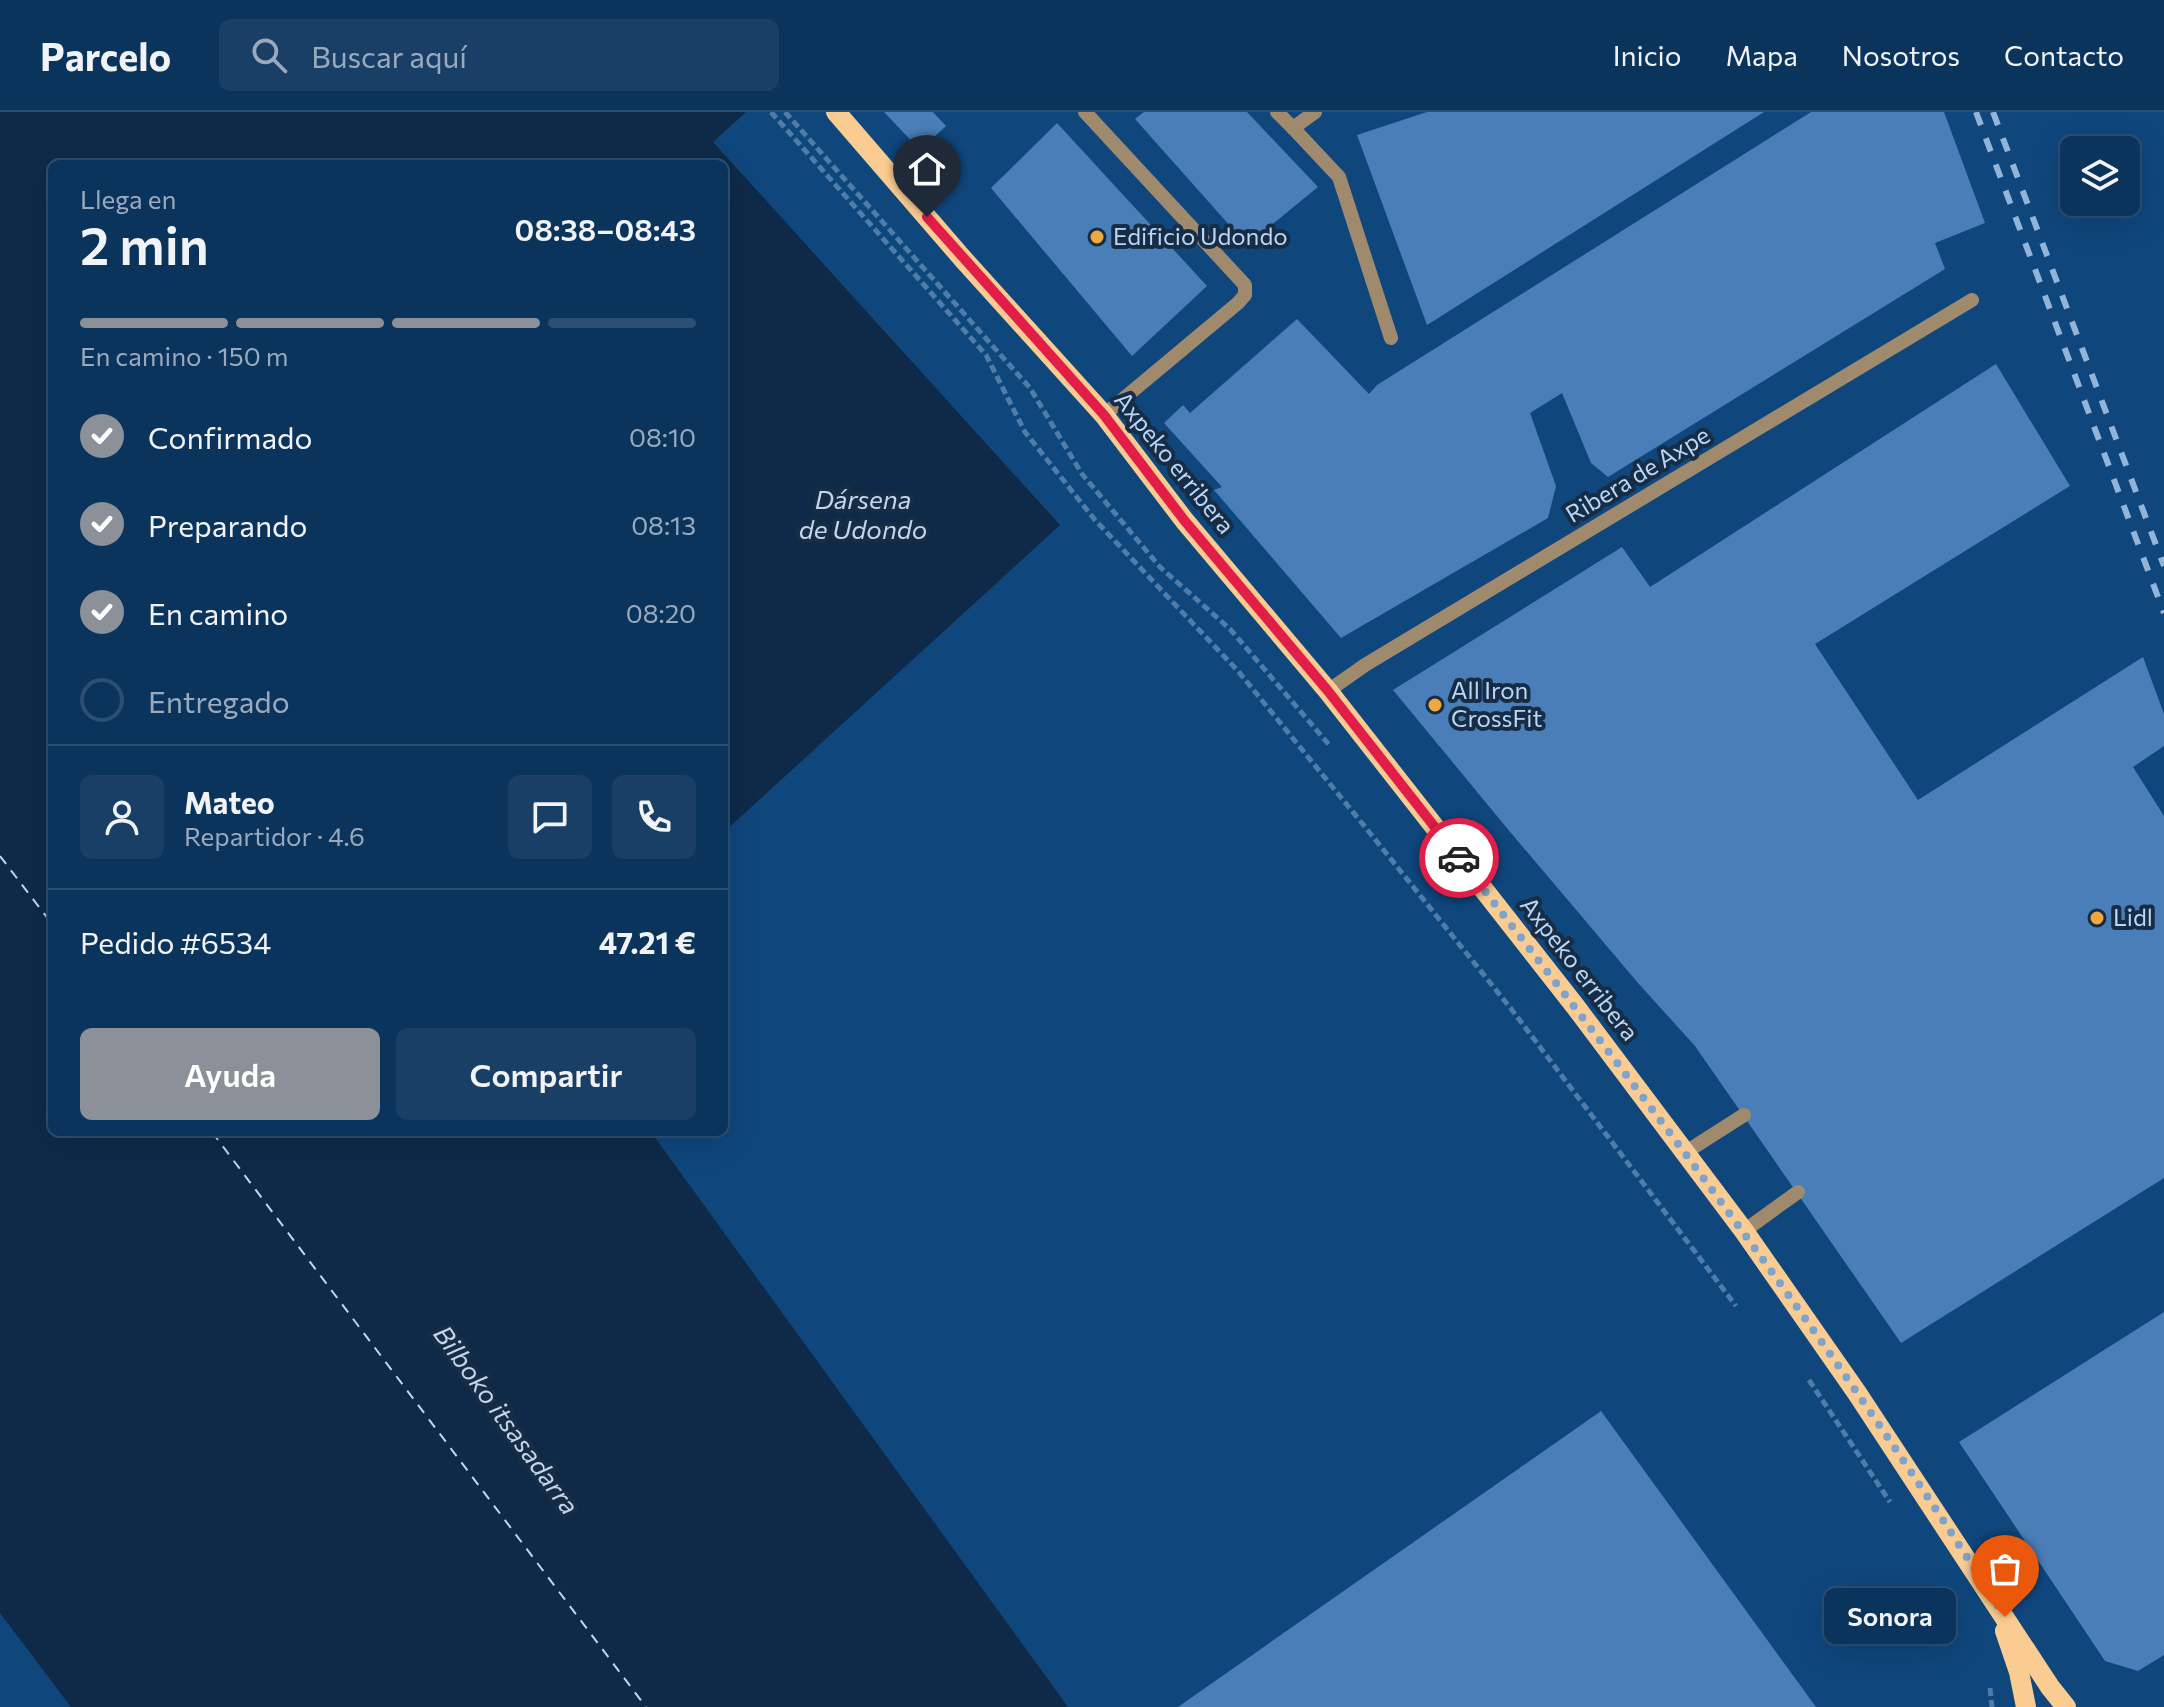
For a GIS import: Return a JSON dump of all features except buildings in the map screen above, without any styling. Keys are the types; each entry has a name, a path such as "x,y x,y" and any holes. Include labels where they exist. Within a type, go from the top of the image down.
{"main road":[{"name":"Axpeko erribera","path":"836,112 1104,415 1184,520 1328,691 1686,1152 1857,1393 2066,1707"},
{"name":"Axpeko erribera","path":"1991,1593 2019,1672 2026,1707"}],"street":[{"path":"1085,112 1245,285 1245,295 1238,303 1104,415"},
{"path":"1277,112 1339,177 1391,338"},
{"path":"1293,128 1315,112"},
{"name":"Ribera de Axpe","path":"1328,691 1365,665 1972,300"},
{"path":"1686,1152 1744,1115"},
{"path":"1744,1231 1798,1192"}],"path":[{"path":"771,112 986,355 1025,432 1095,520 1238,671 1370,833 1512,1010 1736,1306"},
{"path":"785,112 1030,388 1082,474 1160,567 1230,629 1332,747"},
{"path":"1801,1368 1895,1509"},
{"path":"1990,1680 1992,1707"}],"water":[{"path":"0,112 746,112 713,142 1060,525 728,828 728,160 48,160 48,1136 654,1136 1068,1707 71,1707 0,1613"}],"ferry route":[{"path":"0,856 48,919"},
{"path":"215,1136 646,1707"}],"railway":[{"path":"1976,112 2164,613"},
{"path":"1993,112 2164,566"}],"way so far":[{"path":"1459,858 1594,1030 1744,1231 1857,1393 2005,1617"}],"place":[{"name":"Edificio Udondo","path":"1097,237"},
{"name":"All Iron CrossFit","path":"1435,705"},
{"name":"Lidl","path":"2097,918"},
{"name":"Sonora","path":"2005,1617"}],"route":[{"path":"927,217 1104,415 1184,520 1328,691 1459,858"}],"water label":[{"name":"Dársena de Udondo","path":"863,515"},
{"name":"Bilboko itsasadarra","path":"506,1420"}]}
